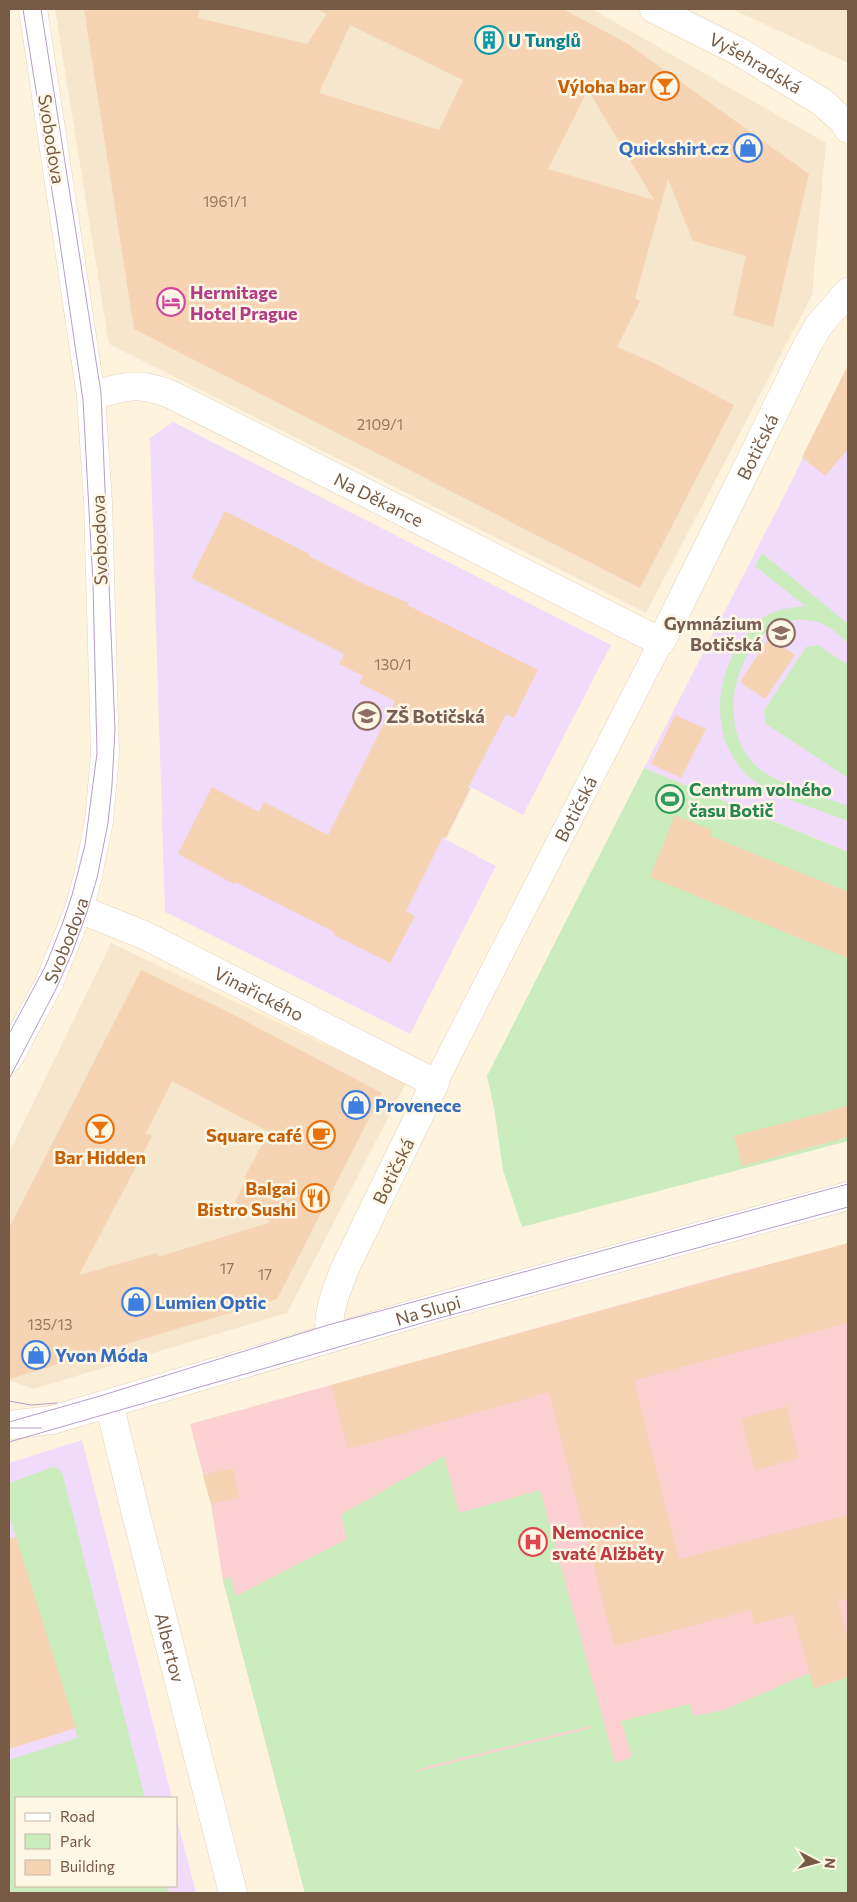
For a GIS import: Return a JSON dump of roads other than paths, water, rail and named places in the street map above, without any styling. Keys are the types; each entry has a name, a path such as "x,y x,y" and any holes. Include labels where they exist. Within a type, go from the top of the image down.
{"street":[{"name":"Svobodova","path":"9,1058 52,976 79,909 99,821 105,754 98,502 91,396 32,9"},
{"name":"Vyšehradská","path":"654,9 740,52 822,102 848,128"},
{"name":"Botičská","path":"330,1338 328,1325 338,1285 435,1083 660,642 796,367 819,325 848,292"},
{"name":"Na Děkance","path":"91,396 129,386 151,387 172,396 660,642"},
{"name":"Vinařického","path":"79,909 144,935 435,1083"},
{"name":"Na Slupi","path":"9,1425 52,1420 330,1338 848,1196"},
{"name":"Albertov","path":"109,1403 233,1893"}],"tram line":[{"path":"9,1034 46,965 72,895 85,845 97,753 93,584 83,400 23,9"},
{"path":"9,1079 56,989 87,912 97,878 108,823 115,729 101,393 41,9"},
{"path":"9,1422 100,1396 328,1325 848,1184"},
{"path":"9,1442 436,1319 848,1207"},
{"path":"9,1401 31,1405 57,1403"},
{"path":"9,1428 41,1428"}],"place":[{"name":"U Tunglů","path":"489,40"},
{"name":"Výloha bar","path":"665,86"},
{"name":"Quickshirt.cz","path":"748,148"},
{"name":"Hermitage Hotel Prague","path":"171,302"},
{"name":"Gymnázium Botičská","path":"781,633"},
{"name":"ZŠ Botičská","path":"367,716"},
{"name":"Centrum volného času Botič","path":"670,799"},
{"name":"Provenece","path":"356,1105"},
{"name":"Bar Hidden","path":"100,1129"},
{"name":"Square café","path":"321,1135"},
{"name":"Balgai Bistro Sushi","path":"315,1198"},
{"name":"Lumien Optic","path":"136,1302"},
{"name":"Yvon Móda","path":"36,1355"},
{"name":"Nemocnice svaté Alžběty","path":"533,1542"}]}
